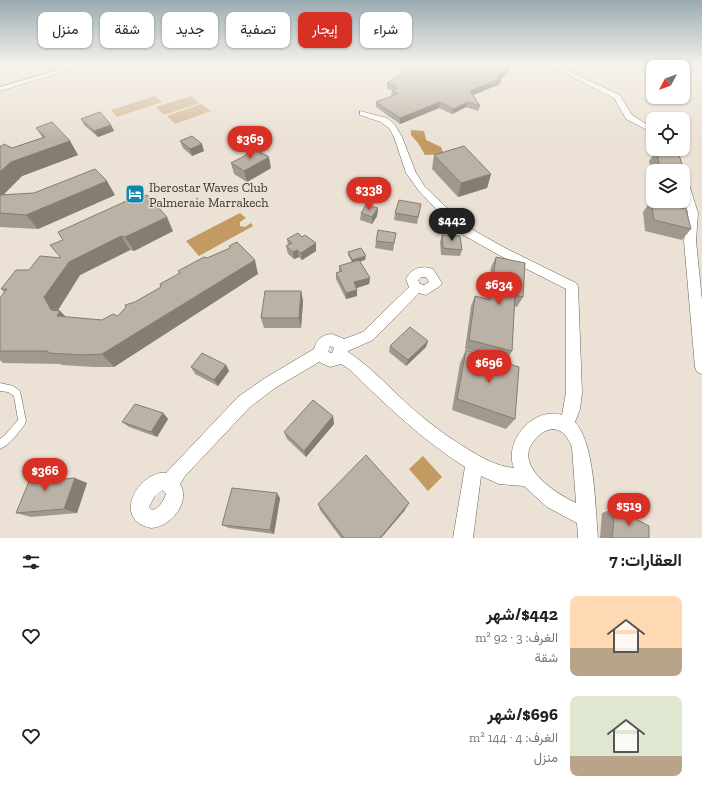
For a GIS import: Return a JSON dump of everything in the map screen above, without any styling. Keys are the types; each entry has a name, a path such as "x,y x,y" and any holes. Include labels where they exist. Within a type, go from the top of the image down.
{"street":[{"path":"603,90 617,97 629,117 646,127"},
{"path":"362,113 384,120 392,127 398,137 411,173 422,189 462,229 501,251 572,286 574,394 572,409 566,424"},
{"path":"690,203 693,213 690,241 702,367"},
{"path":"341,351 368,336 416,288"},
{"path":"169,483 179,470 244,402 270,383 320,352 322,345 328,341 336,342 341,351 397,405 442,443 499,475 528,478"},
{"path":"585,517 553,501 528,478 520,461 520,450 525,438 534,428 550,421 566,424 574,433 580,447 588,538"},
{"path":"463,538 471,492 474,462"}],"lane":[{"path":"0,387 10,389 17,394 22,421 0,445"}],"shaded area":[{"path":"155,96 162,102 117,117 111,110"},
{"path":"191,96 199,103 164,115 156,107"},
{"path":"201,104 211,111 175,124 167,116"},
{"path":"411,130 424,131 426,140 441,147 444,154 425,155 411,135"},
{"path":"240,213 246,218 240,222 240,226 245,227 251,223 253,226 199,256 186,241"},
{"path":"423,456 442,477 428,491 409,469"}],"building":[{"path":"472,90 470,91 480,106 468,102 453,109 440,102 400,118 376,102 398,94 392,91"},
{"path":"100,112 111,125 94,131 81,119"},
{"path":"52,122 70,141 11,162 0,172 0,147 4,144 12,148 45,137 36,128"},
{"path":"192,136 202,144 190,149 180,141"},
{"path":"464,146 491,174 461,183 434,155"},
{"path":"256,150 269,157 244,171 231,163"},
{"path":"657,156 679,156 682,164 659,164"},
{"path":"95,169 107,181 26,215 0,213 0,195 34,193"},
{"path":"147,195 167,217 125,237 121,236 69,262 44,297 51,310 60,311 57,316 102,320 113,314 118,316 126,307 125,305 135,302 161,287 160,284 180,273 178,271 204,257 207,258 230,248 229,246 237,242 255,260 102,354 81,355 48,353 48,351 0,351 0,298 7,289 1,289 16,270 29,270 40,256 61,258 50,245 63,240 58,232 133,198 135,200"},
{"path":"399,200 421,204 418,217 395,213"},
{"path":"366,205 378,208 372,217 361,213"},
{"path":"652,208 686,209 691,229 654,220"},
{"path":"378,230 396,233 394,243 376,241"},
{"path":"298,233 302,237 305,235 316,243 301,253 297,250 293,252 286,246 292,243 287,239"},
{"path":"442,235 460,236 462,250 443,248"},
{"path":"361,248 366,256 352,260 348,252"},
{"path":"496,257 525,263 523,297 515,295 512,351 469,340 475,296 490,300"},
{"path":"359,260 370,278 354,282 357,290 346,293 336,273 342,271 339,266"},
{"path":"265,291 301,291 299,318 261,318"},
{"path":"410,327 428,341 408,360 390,346"},
{"path":"466,350 519,367 515,419 457,399"},
{"path":"202,353 226,365 214,380 191,367"},
{"path":"313,400 333,416 304,451 284,432"},
{"path":"135,404 163,413 151,432 122,422"},
{"path":"366,455 409,503 380,538 344,538 318,504"},
{"path":"50,461 42,481 75,478 64,509 16,513 37,462"},
{"path":"232,488 277,493 270,530 222,525"},
{"path":"615,508 649,526 649,538 612,538"}],"place":[{"name":"Iberostar Waves Club Palmeraie Marrakech","path":"135,194"}]}
